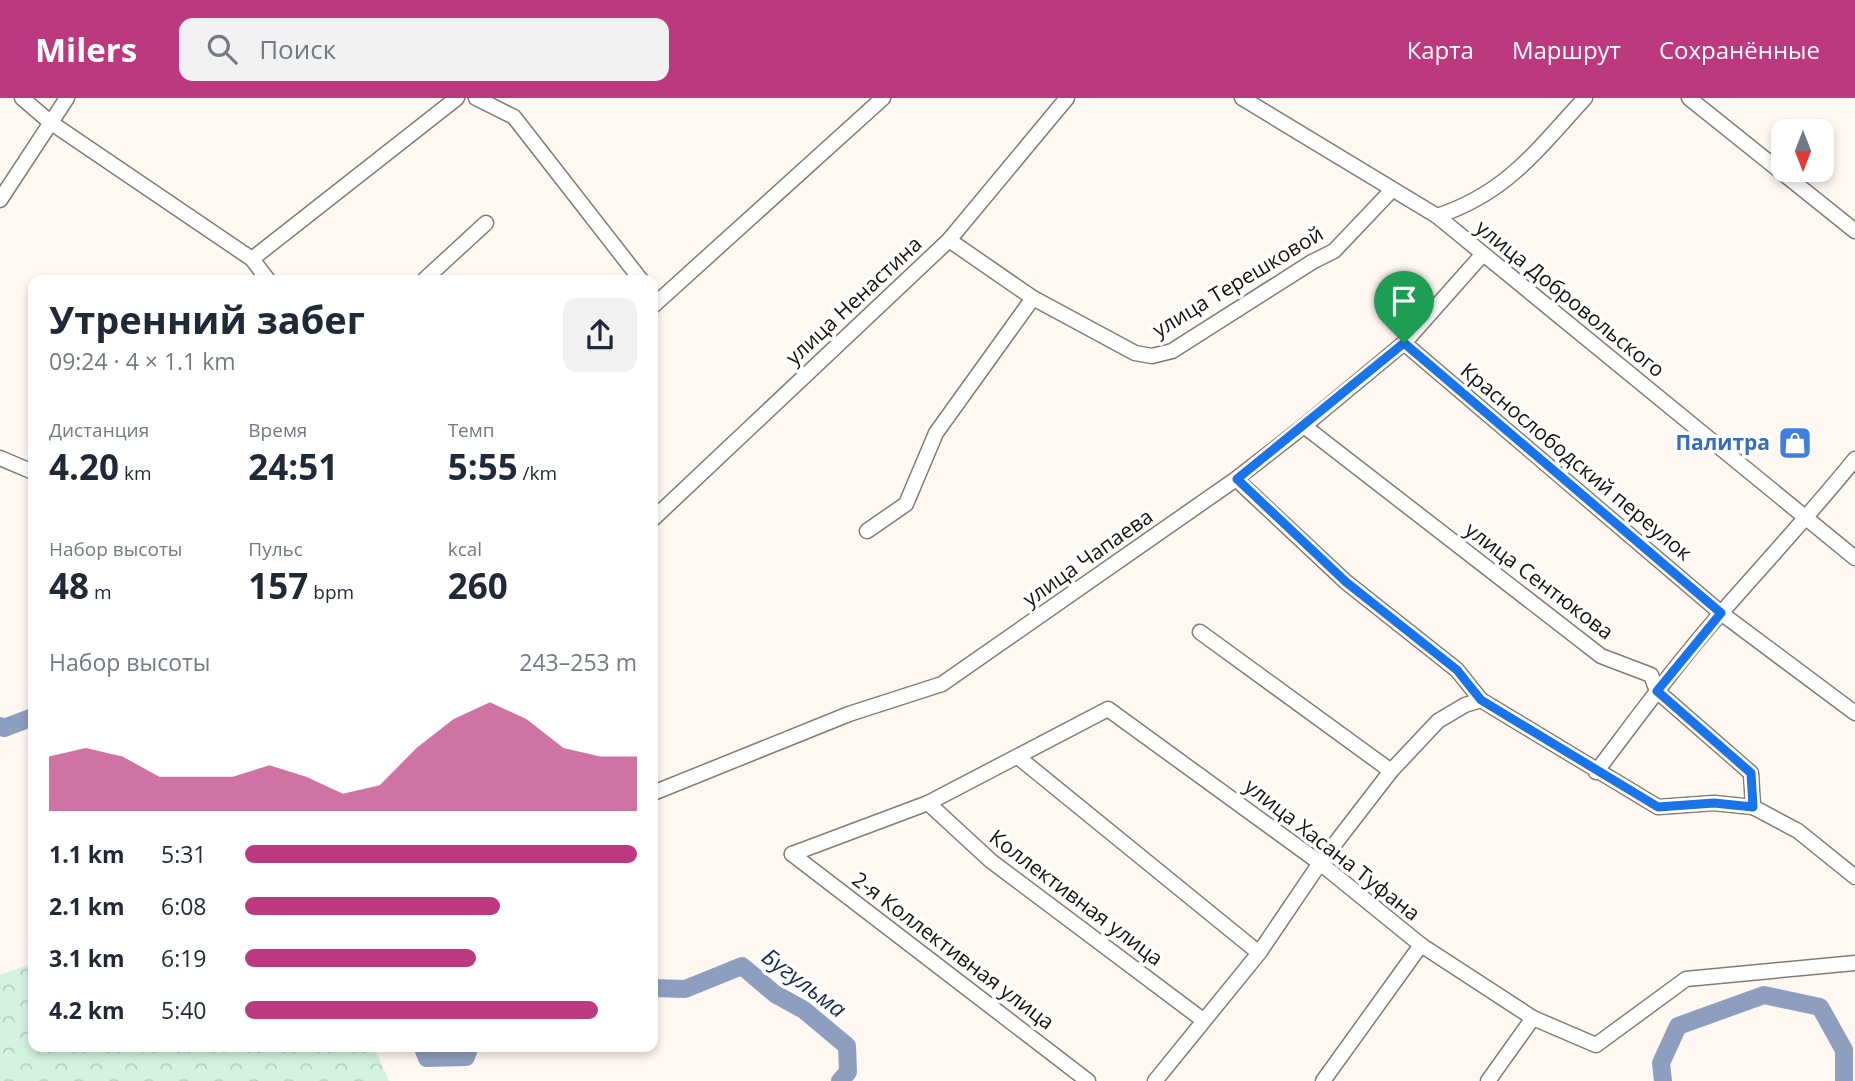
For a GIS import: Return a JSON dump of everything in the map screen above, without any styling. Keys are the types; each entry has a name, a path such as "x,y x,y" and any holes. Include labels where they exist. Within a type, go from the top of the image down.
{"street":[{"path":"22,98 50,122 251,259 264,275"},
{"path":"0,200 66,98"},
{"path":"251,259 457,98"},
{"path":"476,98 514,117 637,275"},
{"path":"658,297 883,98"},
{"name":"улица Ненастина","path":"658,514 949,240 1067,98"},
{"name":"улица Добровольского","path":"1241,98 1391,191 1437,216 1855,558"},
{"path":"1437,216 1492,192 1521,168 1585,98"},
{"path":"1689,98 1855,231"},
{"name":"улица Терешковой","path":"949,240 1033,298 1135,353 1160,355 1172,351 1312,262 1335,251 1391,191"},
{"path":"429,275 486,223"},
{"name":"улица Чапаева","path":"658,791 849,714 942,684 1237,479 1304,426 1404,343 1482,255"},
{"path":"867,531 906,504 936,433 1033,298"},
{"name":"Краснослободский переулок","path":"1404,343 1721,613 1855,713"},
{"name":"улица Сентюкова","path":"1304,426 1601,656 1651,675 1657,691 1751,773 1753,807"},
{"path":"0,458 28,470"},
{"path":"1596,772 1657,691 1721,613 1807,519 1855,459"},
{"path":"1237,479 1346,582 1457,670 1481,700 1596,772 1658,807 1714,803 1753,807 1798,831 1855,877"},
{"path":"1200,632 1391,771"},
{"path":"1155,1081 1259,953 1320,863 1391,771 1438,721 1465,705 1481,700"},
{"name":"улица Хасана Туфана","path":"792,855 928,803 1108,709 1320,863 1421,945 1533,1018 1596,1045 1686,979 1855,963"},
{"path":"1018,757 1259,953"},
{"name":"Коллективная улица","path":"928,803 991,861 1203,1020"},
{"name":"2-я Коллективная улица","path":"792,855 1088,1081"},
{"path":"1323,1081 1421,945"},
{"path":"1489,1081 1533,1018"}],"green space":[{"path":"28,965 28,1052 376,1052 389,1081 0,1081 0,975"}],"waterway":[{"name":"Бугульма","path":"0,726 4,728 28,719"},
{"name":"Бугульма","path":"658,988 685,989 742,966 775,994 804,1010 847,1046 848,1072 840,1081"},
{"name":"Бугульма","path":"1663,1081 1661,1063 1678,1026 1764,995 1820,1007 1844,1050 1844,1081"},
{"name":"Бугульма","path":"424,1052 427,1058 466,1057 468,1052"}],"place":[{"name":"Палитра","path":"1795,443"}],"route":[{"path":"1404,343 1721,613 1657,691 1751,773 1753,807 1714,803 1658,807 1596,772 1481,700 1457,670 1346,582 1237,479 1404,343"}]}
